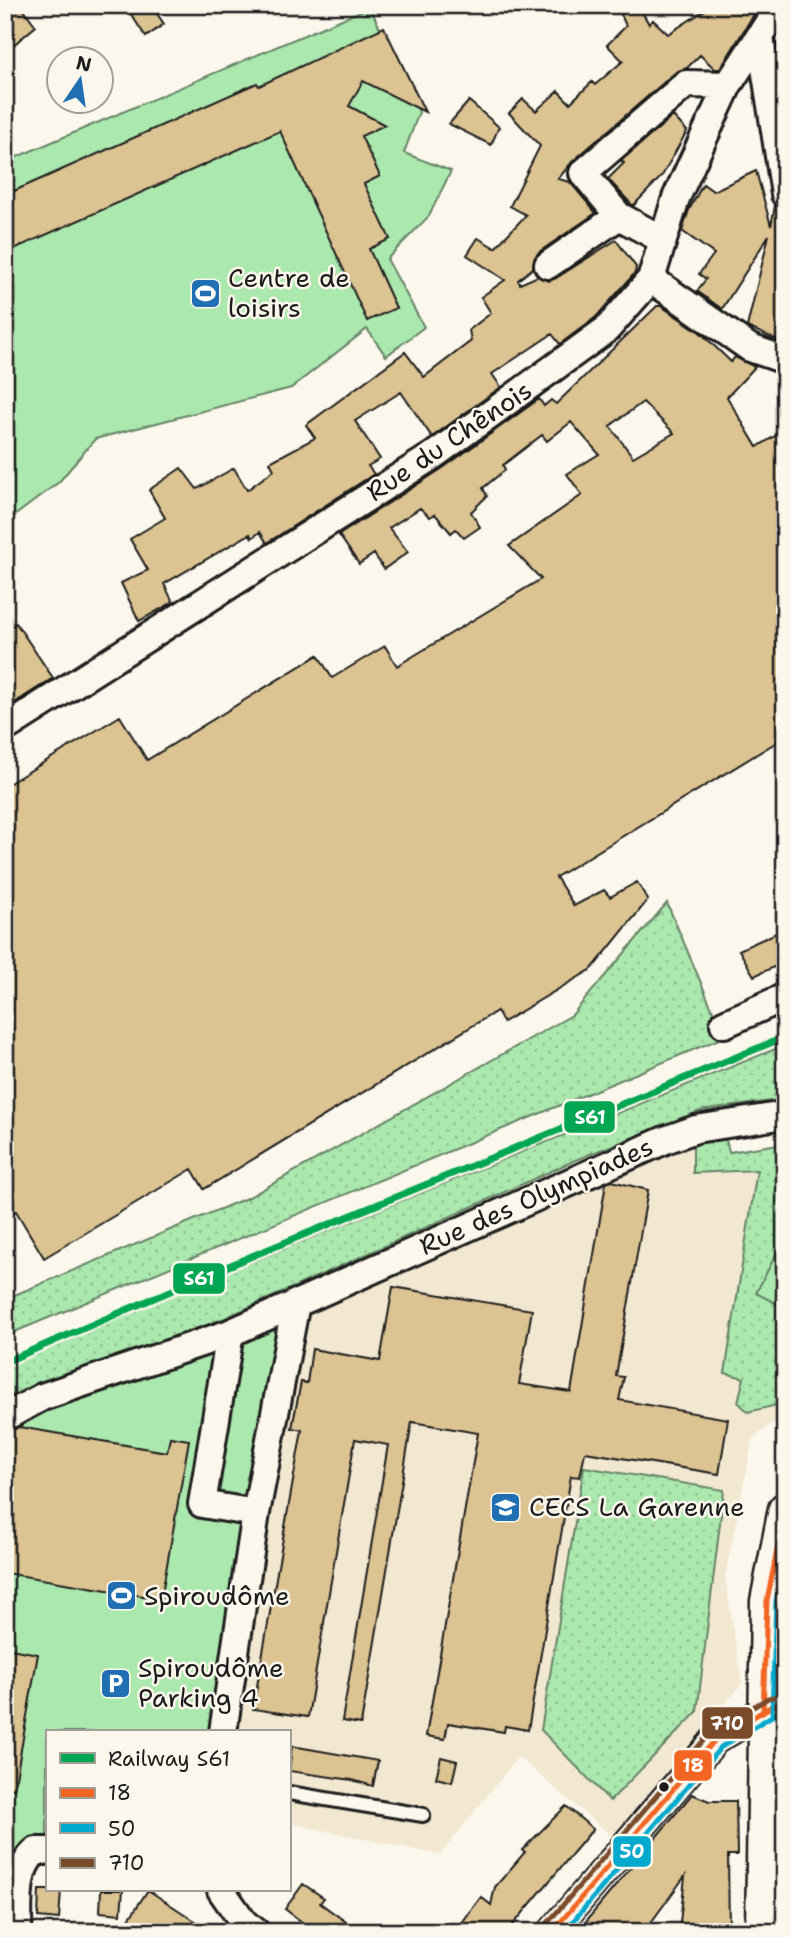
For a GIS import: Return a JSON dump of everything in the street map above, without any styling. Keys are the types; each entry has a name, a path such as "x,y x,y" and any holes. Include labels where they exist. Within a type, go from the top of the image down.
{"street":[{"name":"Rue du Chênois","path":"5,728 434,455 607,329 651,279 676,198 728,85 780,5"},
{"path":"760,36 785,194"},
{"path":"663,240 619,216 583,173 686,84 728,85"},
{"path":"548,265 619,216"},
{"path":"651,279 750,348 785,360"},
{"path":"724,1024 785,997"},
{"name":"Rue des Olympiades","path":"5,1417 42,1397 230,1333 664,1140 696,1129 785,1115"},
{"path":"223,1730 256,1513 296,1303"},
{"path":"230,1333 202,1504 256,1513"},
{"path":"762,1932 774,1708 766,1626 767,1601 785,1509"},
{"path":"552,1932 715,1740 774,1708"},
{"path":"18,1932 22,1870 27,1858 36,1851 46,1852"},
{"path":"222,1892 244,1923 256,1932"}],"lane":[{"path":"766,1626 785,1601"},
{"path":"290,1794 423,1815"}],"shaded area":[{"name":"CECS La Garenne","path":"725,1136 729,1152 785,1143 785,1413 753,1438 725,1577 742,1684 612,1836 518,1757 440,1855 290,1823 290,1730 233,1730 308,1314 393,1269 602,1173"}],"green space":[{"name":"Centre de loisirs","path":"370,7 419,112 404,153 451,171 429,216 387,259 424,327 386,356 367,329 291,388 95,439 59,482 5,523 5,162"},
{"path":"667,903 724,1037 5,1336 5,1299 249,1197 572,1015"},
{"path":"785,1045 785,1099 700,1111 580,1158 225,1318 5,1407 5,1362"},
{"path":"725,1136 729,1152 785,1143 785,1403 748,1412 738,1402 744,1378 725,1373 757,1170 693,1173 693,1144"},
{"path":"785,1237 785,1308 756,1293"},
{"name":"Spiroudôme","path":"296,1303 265,1465 208,1730 46,1730 46,1847 5,1932 5,1416"},
{"path":"584,1467 724,1490 697,1712 610,1801 541,1730"},
{"path":"785,1774 783,1932 774,1932 775,1780"}],"building":[{"path":"5,5 20,5 36,26 5,52"},
{"path":"125,5 151,5 164,24 146,37"},
{"path":"617,5 638,5 649,24 653,20 668,34 713,5 743,5 754,14 720,69 715,69 700,55 687,68 676,72 572,162 558,179 570,182 596,213 539,252 534,259 533,268 518,280 520,284 538,276 549,281 616,240 636,267 635,273 596,317 560,344 552,334 492,374 501,387 432,437 401,392 355,421 380,459 368,466 374,474 267,543 260,532 252,538 250,534 164,584 173,602 139,621 121,583 148,570 130,539 165,518 149,490 181,468 197,489 234,468 247,490 274,470 270,462 315,438 306,425 405,352 424,377 471,341 469,330 491,313 481,297 505,280 467,255 478,238 495,248 526,215 510,206 540,146 509,113 523,99 536,111 558,91 570,103 592,82 595,85 623,61 607,45 626,26"},
{"path":"384,27 425,112 363,81 349,106 385,125 361,136 380,176 364,184 390,239 369,249 396,308 367,321 280,131 5,253 5,195 257,83 259,86"},
{"path":"469,101 499,127 491,145 449,124"},
{"path":"673,116 687,131 662,176 633,206 608,179 624,163 621,161"},
{"path":"756,171 771,226 775,206 785,209 785,336 780,341 747,327 769,235 722,309 697,291 706,279 699,274 714,254 682,231 689,210 703,184 713,191"},
{"path":"657,306 701,333 731,362 735,357 755,367 727,397 757,447 785,430 785,737 556,877 574,906 604,890 610,897 637,882 648,900 592,969 503,1022 497,1011 204,1189 192,1169 44,1258 16,1211 5,1217 5,786 120,716 147,760 318,655 332,678 385,646 397,666 541,579 509,546 582,495 567,474 599,454 571,422 547,441 542,435 503,465 505,470 483,488 487,496 471,512 480,527 464,538 456,529 451,533 435,514 430,517 420,508 389,528 408,552 384,569 374,554 359,564 339,535 443,468 539,399 544,406 551,400 556,404","holes":["643,402 674,433 633,457 610,426"]},
{"path":"16,623 53,678 5,709 5,630"},
{"path":"785,929 785,962 754,976 739,950"},
{"path":"612,1181 648,1190 616,1376 624,1377 619,1400 728,1419 719,1474 585,1452 580,1477 571,1476 528,1730 505,1726 504,1732 448,1723 445,1739 426,1736 478,1433 412,1422 361,1724 342,1721 388,1445 355,1439 308,1717 253,1709 302,1430 292,1428 301,1382 307,1383 312,1349 380,1361 393,1287 532,1310 519,1384 571,1392 606,1183"},
{"path":"19,1427 167,1452 170,1437 189,1440 161,1599 5,1573 5,1433"},
{"path":"5,1648 38,1654 14,1789 5,1789"},
{"path":"292,1746 378,1761 373,1786 352,1780 290,1771"},
{"path":"441,1757 457,1761 452,1782 436,1778"},
{"path":"692,1794 709,1801 736,1801 737,1855 728,1855 729,1932 679,1932 685,1876 644,1932 577,1932"},
{"path":"566,1806 593,1829 507,1932 455,1932 481,1897 491,1905 495,1887 525,1852 522,1850"},
{"path":"303,1884 324,1898 320,1903 360,1932 315,1932 285,1909"},
{"path":"39,1890 61,1892 59,1919 38,1917"},
{"path":"101,1892 123,1892 121,1914 100,1912"},
{"path":"147,1892 151,1892 212,1932 150,1932 155,1924 127,1922"}],"rail line":[{"name":"S61","path":"5,1362 252,1256 785,1037"}],"transit line":[{"name":"18","path":"763,1712 767,1601 785,1510"},
{"name":"50","path":"772,1712 776,1602 785,1556"},
{"name":"710","path":"545,1926 709,1734 768,1698 784,1695"},
{"name":"18","path":"552,1932 715,1740 772,1706 785,1704"},
{"name":"50","path":"564,1932 721,1747 775,1714 785,1713"}],"place":[{"name":"Centre de loisirs","path":"205,293"},
{"name":"CECS La Garenne","path":"506,1507"},
{"name":"Spiroudôme","path":"121,1596"},
{"name":"Spiroudôme Parking 4","path":"115,1683"}]}
